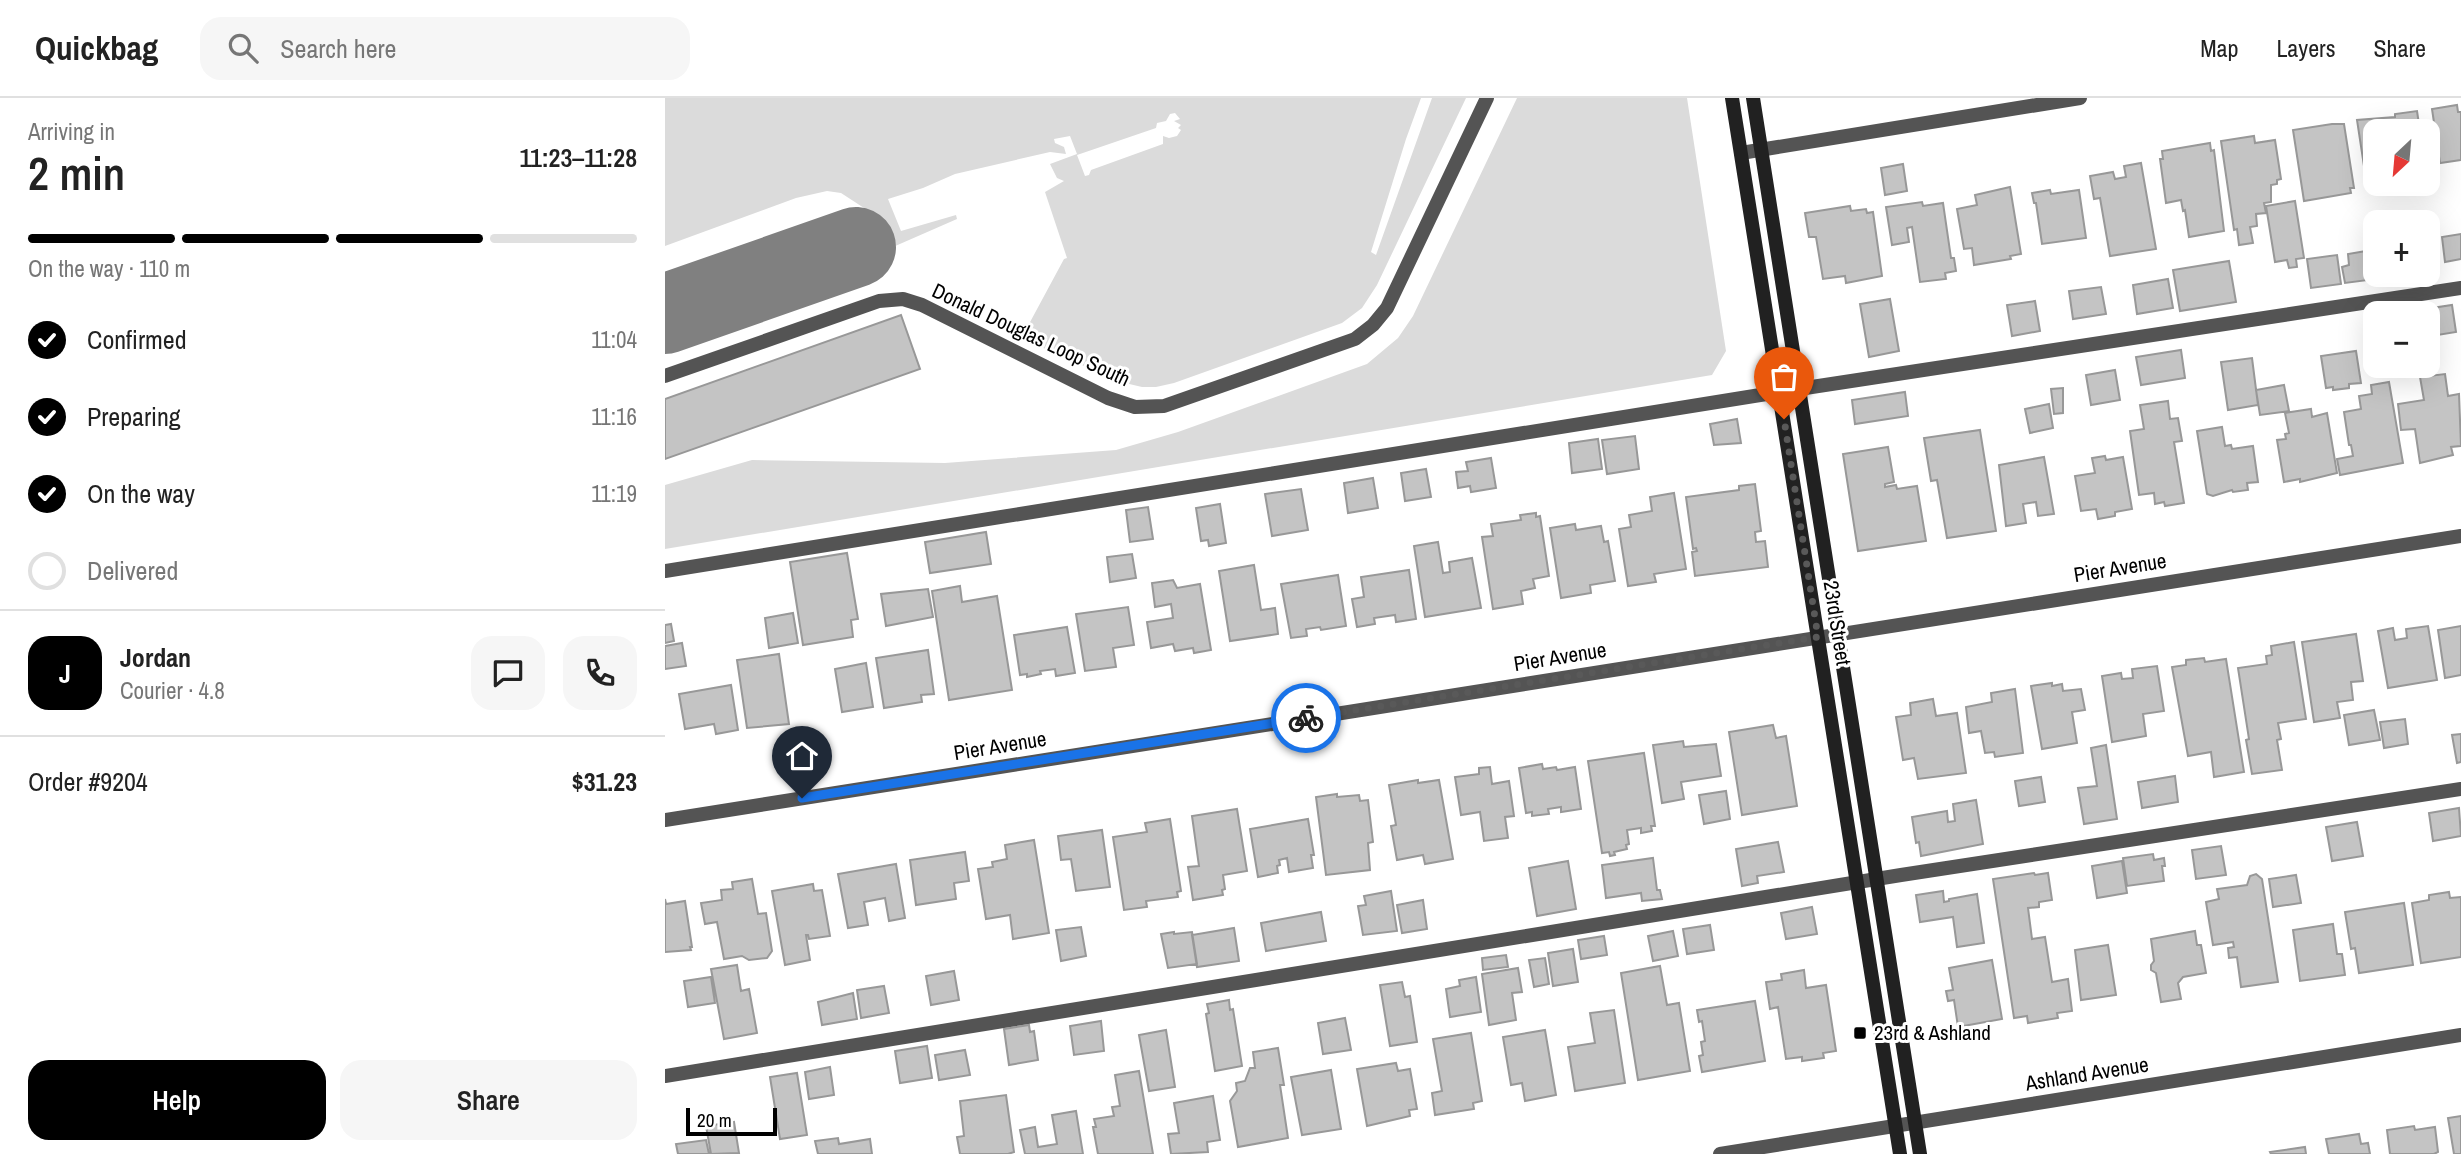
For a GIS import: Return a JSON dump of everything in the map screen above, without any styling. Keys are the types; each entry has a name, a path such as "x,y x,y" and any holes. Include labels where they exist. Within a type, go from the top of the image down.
{"street":[{"name":"Donald Douglas Loop South","path":"665,376 879,301 903,299 922,305 1108,398 1135,407 1164,406 1355,339 1373,325 1387,308 1487,98"},
{"name":"23rd Street","path":"1732,98 1900,1154"},
{"name":"23rd Street","path":"1753,98 1920,1154"},
{"path":"1741,153 2080,98"},
{"path":"665,571 1779,392 2461,288"},
{"name":"Pier Avenue","path":"665,820 2461,536"},
{"path":"665,1076 1857,882 2461,789"},
{"name":"Ashland Avenue","path":"1720,1154 2461,1035"}],"shaded area":[{"path":"665,98 1421,98 1371,252 1376,255 1432,98 1466,98 1377,285 1362,308 1342,323 1156,387 1125,383 1022,337 1064,259 1067,258 1045,192 1064,181 1057,178 1050,164 1077,154 1070,136 1054,139 1055,143 1064,147 1066,154 1050,152 955,174 888,199 901,231 956,215 957,219 893,247 881,219 841,193 827,191 796,198 665,246","holes":["1175,113 1180,119 1174,121 1181,125 1177,136 1163,136 1163,144 1091,170 1089,175 1085,176 1077,155 1156,128 1157,123 1166,121 1170,114"]},
{"path":"1517,98 1687,98 1726,351 1712,375 665,549 665,485 752,460 945,463 1116,450 1178,432 1367,364 1398,338 1413,316"}],"building":[{"path":"2457,105 2458,112 2461,112 2461,160 2440,163 2440,119 2433,119 2432,109"},
{"path":"2417,111 2418,119 2370,119 2395,117 2395,114"},
{"path":"2357,120 2363,120 2363,159"},
{"path":"2344,124 2354,188 2350,188 2351,193 2304,201 2293,130"},
{"path":"2254,136 2255,143 2275,140 2281,179 2277,180 2277,184 2271,185 2271,202 2264,203 2266,213 2256,214 2257,226 2250,227 2253,243 2239,245 2237,229 2234,230 2221,141"},
{"path":"2210,143 2211,151 2214,150 2224,231 2189,237 2181,200 2166,203 2160,159 2163,159 2162,151"},
{"path":"2141,163 2156,249 2110,256 2100,198 2094,199 2090,176 2113,172 2115,179 2126,177 2124,166"},
{"path":"1903,164 1907,191 1885,195 1881,168"},
{"path":"2010,187 2021,254 2010,256 2011,259 1974,265 1972,248 1964,249 1957,209 1977,205 1975,195"},
{"path":"2050,190 2051,194 2079,190 2086,238 2042,244 2032,193"},
{"path":"2295,201 2304,258 2296,259 2297,267 2289,268 2287,260 2275,262 2266,206"},
{"path":"1922,202 1923,206 1943,203 1951,258 1954,258 1956,271 1945,273 1946,279 1920,282 1912,227 1907,228 1909,242 1892,245 1886,207"},
{"path":"1850,206 1851,211 1866,209 1867,213 1873,212 1882,276 1846,283 1845,276 1823,279 1816,237 1809,237 1805,213"},
{"path":"2461,234 2461,259 2445,262 2442,237"},
{"path":"2363,252 2363,281 2345,283 2342,267 2349,265 2348,254"},
{"path":"2337,255 2341,284 2311,288 2307,259"},
{"path":"2229,261 2236,302 2180,311 2173,270"},
{"path":"2168,279 2173,308 2137,314 2133,285"},
{"path":"2101,287 2106,314 2073,319 2069,291"},
{"path":"1890,299 1899,351 1869,357 1860,304"},
{"path":"2035,301 2040,331 2012,336 2007,305"},
{"path":"2452,305 2456,332 2440,335 2440,307"},
{"path":"901,315 920,369 665,459 665,399"},
{"path":"2181,350 2185,378 2141,385 2136,357"},
{"path":"2356,351 2361,383 2349,384 2349,388 2326,388 2321,356"},
{"path":"2252,358 2258,405 2228,410 2221,362"},
{"path":"2115,370 2120,400 2091,405 2086,375"},
{"path":"2445,374 2448,396 2459,394 2461,446 2451,447 2453,455 2420,463 2415,429 2401,430 2398,404 2424,400 2420,378 2440,378 2440,375"},
{"path":"2389,382 2403,463 2340,475 2337,459 2353,456 2344,412 2361,409 2359,396 2372,394 2371,385"},
{"path":"2284,385 2289,411 2260,415 2256,390"},
{"path":"2063,388 2063,413 2054,414 2051,389"},
{"path":"1905,392 1908,416 1855,424 1852,400"},
{"path":"2168,401 2170,419 2178,418 2182,441 2174,442 2184,503 2165,506 2164,502 2155,504 2154,493 2139,495 2130,431 2144,429 2140,405"},
{"path":"2049,404 2053,428 2030,433 2025,409"},
{"path":"2311,409 2312,417 2327,413 2337,473 2300,482 2300,479 2284,482 2277,440 2286,439 2285,434 2289,433 2285,413"},
{"path":"1737,419 1741,443 1714,445 1710,424"},
{"path":"2222,427 2225,446 2231,445 2232,449 2253,446 2258,482 2247,483 2248,490 2232,490 2213,496 2207,494 2197,431"},
{"path":"1980,430 1996,531 1947,538 1937,480 1931,481 1924,438"},
{"path":"1635,436 1639,469 1607,474 1602,440"},
{"path":"1598,439 1602,469 1572,473 1569,443"},
{"path":"1888,447 1894,482 1885,484 1885,487 1896,485 1897,489 1917,486 1926,541 1858,551 1843,454"},
{"path":"2105,456 2106,460 2123,457 2132,509 2098,519 2096,509 2081,511 2075,476 2095,473 2092,458"},
{"path":"2044,457 2054,514 2038,516 2036,502 2023,504 2026,523 2006,526 1999,465"},
{"path":"1491,458 1496,488 1471,492 1470,486 1458,488 1456,472 1468,471 1466,462"},
{"path":"1426,469 1431,497 1405,501 1401,473"},
{"path":"1373,478 1378,508 1348,513 1344,483"},
{"path":"1755,484 1761,531 1755,532 1756,542 1765,541 1768,567 1695,576 1692,552 1697,551 1696,548 1693,549 1686,497 1739,490 1739,486"},
{"path":"1301,489 1308,530 1272,536 1265,494"},
{"path":"1674,493 1686,569 1654,574 1656,582 1628,586 1619,529 1631,527 1629,515 1652,511 1650,497"},
{"path":"1220,504 1226,543 1209,546 1208,540 1201,541 1196,508"},
{"path":"1148,507 1153,539 1130,542 1126,510"},
{"path":"1536,513 1536,517 1540,516 1549,576 1533,579 1535,588 1521,591 1523,604 1493,609 1482,537 1493,536 1491,524 1521,520 1520,515"},
{"path":"1575,524 1576,530 1601,526 1604,542 1608,541 1615,581 1590,585 1591,593 1561,598 1550,528"},
{"path":"986,532 991,564 930,573 925,542"},
{"path":"1438,542 1443,573 1450,572 1449,562 1472,558 1481,608 1425,617 1414,546"},
{"path":"847,553 858,619 851,620 853,637 803,645 790,562"},
{"path":"1132,554 1136,578 1110,582 1107,557"},
{"path":"1254,565 1261,610 1275,608 1278,634 1230,641 1219,571"},
{"path":"1409,570 1416,619 1396,622 1395,615 1374,618 1375,624 1357,627 1352,599 1364,597 1361,577"},
{"path":"1338,575 1346,626 1321,630 1320,627 1306,629 1307,636 1291,638 1281,584"},
{"path":"1173,580 1177,588 1200,584 1211,650 1194,653 1193,648 1175,651 1173,644 1151,648 1147,622 1173,618 1171,604 1155,607 1152,583"},
{"path":"960,586 962,602 997,596 1012,690 949,700 932,591"},
{"path":"928,589 933,617 886,626 881,594"},
{"path":"1128,607 1134,645 1113,648 1116,667 1085,671 1076,614"},
{"path":"793,613 798,643 769,648 765,618"},
{"path":"671,624 674,641 665,643 665,625"},
{"path":"2428,626 2437,680 2388,688 2378,631 2393,628 2395,640 2407,638 2406,629"},
{"path":"2461,626 2461,675 2445,678 2438,630"},
{"path":"1067,627 1075,673 1056,676 1055,669 1040,671 1041,674 1027,677 1027,674 1020,675 1014,635"},
{"path":"2356,634 2363,681 2351,682 2353,700 2337,702 2340,718 2314,722 2302,642"},
{"path":"2294,642 2306,719 2278,723 2281,739 2277,740 2282,770 2252,774 2238,668 2267,664 2266,656 2272,655 2271,646"},
{"path":"682,643 686,666 665,669 665,646"},
{"path":"928,650 934,694 921,695 922,702 884,708 876,658"},
{"path":"779,654 789,724 747,728 737,660"},
{"path":"2204,658 2205,662 2226,659 2244,772 2214,777 2211,752 2188,756 2172,667 2186,665 2186,660"},
{"path":"866,663 873,707 842,712 835,669"},
{"path":"2157,666 2164,711 2143,714 2146,736 2112,742 2102,676 2121,673 2122,679 2133,678 2132,669"},
{"path":"2052,683 2052,686 2062,684 2063,691 2081,689 2085,710 2072,712 2077,743 2042,749 2031,686"},
{"path":"731,685 738,730 716,734 714,724 685,729 679,694"},
{"path":"2015,689 2023,753 1995,757 1994,752 1985,753 1981,731 1969,733 1966,707 1992,702 1991,693"},
{"path":"1933,699 1936,716 1957,713 1966,773 1918,779 1914,758 1903,760 1896,717 1911,715 1910,703"},
{"path":"2374,710 2380,740 2349,745 2344,715"},
{"path":"2405,719 2408,744 2384,748 2380,722"},
{"path":"1773,725 1776,738 1786,736 1797,806 1742,815 1729,732"},
{"path":"2461,734 2461,762 2457,763 2452,735"},
{"path":"1683,741 1684,747 1716,744 1721,776 1681,782 1684,799 1662,803 1653,745"},
{"path":"2106,745 2117,819 2084,824 2078,788 2097,786 2091,748"},
{"path":"1644,753 1655,826 1651,826 1652,831 1641,833 1641,828 1627,830 1627,849 1614,852 1615,855 1610,856 1609,852 1602,853 1588,761"},
{"path":"1542,764 1543,769 1575,767 1581,809 1561,812 1561,807 1548,809 1549,814 1532,816 1532,812 1526,813 1519,768"},
{"path":"1490,767 1492,784 1509,781 1514,816 1505,817 1508,838 1484,841 1480,812 1461,815 1455,777 1479,774 1479,768"},
{"path":"2175,776 2178,802 2142,808 2138,782"},
{"path":"2041,777 2045,802 2019,806 2015,781"},
{"path":"1418,780 1418,783 1439,780 1453,859 1425,864 1423,855 1397,860 1391,826 1396,825 1389,785"},
{"path":"1726,791 1730,819 1704,824 1699,795"},
{"path":"1337,794 1337,797 1359,795 1360,801 1368,800 1373,842 1368,843 1370,870 1326,875 1316,797"},
{"path":"1976,800 1983,844 1921,856 1912,817 1947,811 1948,822 1955,821 1953,804"},
{"path":"2459,808 2461,836 2433,841 2429,813"},
{"path":"1237,809 1247,871 1223,875 1223,895 1193,900 1188,867 1199,866 1192,816"},
{"path":"1170,819 1181,891 1177,892 1178,897 1146,901 1147,907 1124,910 1113,837 1147,832 1145,823"},
{"path":"1308,819 1314,855 1311,855 1313,868 1289,872 1287,858 1279,860 1278,873 1258,877 1250,829"},
{"path":"2357,822 2363,856 2332,861 2326,827"},
{"path":"1102,830 1110,887 1076,891 1071,859 1061,860 1058,836"},
{"path":"1034,840 1049,933 1013,939 1010,915 986,919 978,869 993,867 992,862 1007,859 1005,845"},
{"path":"1778,842 1784,872 1757,876 1758,883 1742,886 1736,849"},
{"path":"2221,846 2226,875 2196,879 2192,850"},
{"path":"965,852 969,881 954,883 956,899 916,905 910,860"},
{"path":"2153,854 2154,860 2164,858 2164,881 2127,886 2123,858"},
{"path":"1653,858 1657,890 1660,890 1662,899 1642,901 1641,893 1606,898 1602,865"},
{"path":"1568,861 1576,909 1537,916 1529,868"},
{"path":"2122,861 2127,893 2097,898 2092,866"},
{"path":"896,864 905,918 889,921 885,898 864,902 868,925 848,928 838,874"},
{"path":"2048,873 2052,900 2039,902 2039,907 2028,908 2032,939 2045,937 2052,982 2068,979 2072,1011 2057,1013 2058,1018 2028,1023 2027,1016 2014,1018 1993,879"},
{"path":"2256,874 2262,879 2278,982 2241,987 2237,957 2229,958 2228,948 2234,947 2233,942 2213,945 2206,902 2219,899 2217,889 2247,885 2250,876"},
{"path":"2296,875 2301,903 2273,907 2269,879"},
{"path":"752,879 758,914 766,913 772,951 767,958 749,960 742,956 724,959 717,922 705,924 701,903 722,900 721,890 733,889 732,882"},
{"path":"813,884 814,891 822,890 830,936 809,939 806,935 810,960 785,965 772,891"},
{"path":"1391,891 1397,931 1363,935 1358,906 1366,905 1364,896"},
{"path":"1943,891 1944,902 1977,894 1984,943 1957,947 1953,917 1920,922 1916,895"},
{"path":"2449,892 2450,898 2461,897 2461,957 2421,963 2412,903 2429,900 2429,895"},
{"path":"665,899 666,904 685,901 691,950 665,952"},
{"path":"1423,900 1427,929 1402,933 1397,905"},
{"path":"2404,903 2413,965 2359,973 2355,948 2351,949 2345,912"},
{"path":"1812,907 1817,934 1786,939 1781,913"},
{"path":"1321,912 1326,941 1266,951 1261,923"},
{"path":"2333,924 2337,954 2342,954 2345,975 2300,981 2293,930"},
{"path":"1710,925 1714,950 1687,954 1683,929"},
{"path":"1081,927 1086,956 1061,961 1056,930"},
{"path":"1234,928 1239,961 1197,967 1192,935"},
{"path":"1673,931 1678,956 1653,961 1648,936"},
{"path":"2195,931 2197,945 2201,945 2206,973 2183,977 2178,983 2181,999 2161,1002 2156,973 2151,970 2154,961 2151,939"},
{"path":"1192,932 1197,964 1168,968 1161,934"},
{"path":"1604,936 1607,955 1581,959 1578,940"},
{"path":"2108,945 2116,995 2081,1000 2075,950"},
{"path":"1573,949 1578,982 1553,986 1548,953"},
{"path":"1506,955 1508,967 1483,970 1482,958"},
{"path":"1545,958 1549,984 1534,987 1529,960"},
{"path":"1992,960 2002,1019 1958,1027 1954,1000 1948,1001 1946,991 1953,990 1949,968"},
{"path":"737,965 741,991 749,989 757,1033 724,1039 711,969"},
{"path":"1660,966 1667,1005 1679,1003 1690,1071 1638,1080 1621,973"},
{"path":"1518,968 1522,992 1512,993 1516,1020 1489,1025 1482,974"},
{"path":"1804,970 1806,988 1826,985 1836,1051 1823,1053 1824,1058 1802,1061 1802,1057 1786,1059 1778,1007 1770,1009 1766,982 1782,980 1781,974"},
{"path":"954,971 959,1000 931,1005 926,976"},
{"path":"711,977 715,1003 688,1007 684,981"},
{"path":"1476,977 1481,1012 1450,1017 1446,989 1460,986 1459,980"},
{"path":"1402,982 1405,997 1410,996 1417,1042 1390,1046 1380,985"},
{"path":"884,986 889,1013 861,1018 857,990"},
{"path":"853,993 857,1019 822,1025 818,1002"},
{"path":"1229,1000 1230,1010 1233,1009 1242,1066 1215,1071 1206,1014 1209,1013 1207,1004"},
{"path":"1755,1001 1765,1061 1702,1072 1699,1056 1703,1055 1701,1042 1705,1041 1697,1010"},
{"path":"1614,1010 1625,1083 1575,1091 1568,1047 1595,1043 1590,1013"},
{"path":"1345,1018 1351,1050 1323,1054 1318,1023"},
{"path":"1101,1021 1104,1051 1074,1055 1070,1026"},
{"path":"1029,1025 1030,1032 1034,1031 1038,1060 1009,1065 1004,1029"},
{"path":"1166,1030 1175,1087 1149,1091 1139,1035"},
{"path":"1545,1030 1556,1095 1525,1101 1522,1083 1511,1085 1503,1037"},
{"path":"1471,1033 1482,1101 1473,1103 1474,1109 1435,1115 1432,1093 1442,1091 1433,1039"},
{"path":"927,1046 932,1078 900,1083 895,1051"},
{"path":"1278,1048 1288,1138 1238,1147 1230,1101 1237,1091 1236,1083 1245,1081 1250,1068 1255,1068 1253,1052"},
{"path":"965,1050 970,1075 939,1080 935,1055"},
{"path":"1396,1063 1398,1071 1410,1069 1417,1109 1409,1110 1410,1116 1367,1126 1357,1069"},
{"path":"830,1067 834,1095 809,1099 805,1072"},
{"path":"1331,1070 1341,1129 1302,1135 1291,1077"},
{"path":"1139,1071 1153,1154 1098,1154 1094,1119 1114,1116 1112,1107 1120,1106 1115,1075"},
{"path":"797,1073 807,1135 780,1139 770,1077"},
{"path":"1006,1095 1014,1152 960,1154 957,1137 964,1136 960,1101"},
{"path":"1213,1096 1220,1140 1207,1142 1208,1152 1171,1154 1168,1134 1179,1133 1174,1103"},
{"path":"1076,1111 1083,1154 1025,1154 1020,1130 1035,1127 1038,1147 1057,1144 1052,1115"},
{"path":"2461,1116 2461,1154 2454,1154 2448,1118"},
{"path":"734,1122 739,1153 711,1154 706,1126"},
{"path":"2414,1126 2415,1130 2435,1127 2438,1152 2390,1154 2387,1130"},
{"path":"2359,1134 2361,1144 2368,1143 2370,1154 2329,1154 2326,1139"},
{"path":"838,1138 839,1144 870,1139 872,1154 818,1154 815,1141"},
{"path":"706,1140 709,1154 678,1154 676,1144"},
{"path":"2305,1147 2306,1154 2270,1152"}],"taxiway":[{"path":"665,314 856,247"}],"way so far":[{"path":"1306,718 1818,637 1784,419"}],"place":[{"name":"23rd & Ashland","path":"1860,1033"}],"route":[{"path":"802,798 1306,718"}]}
